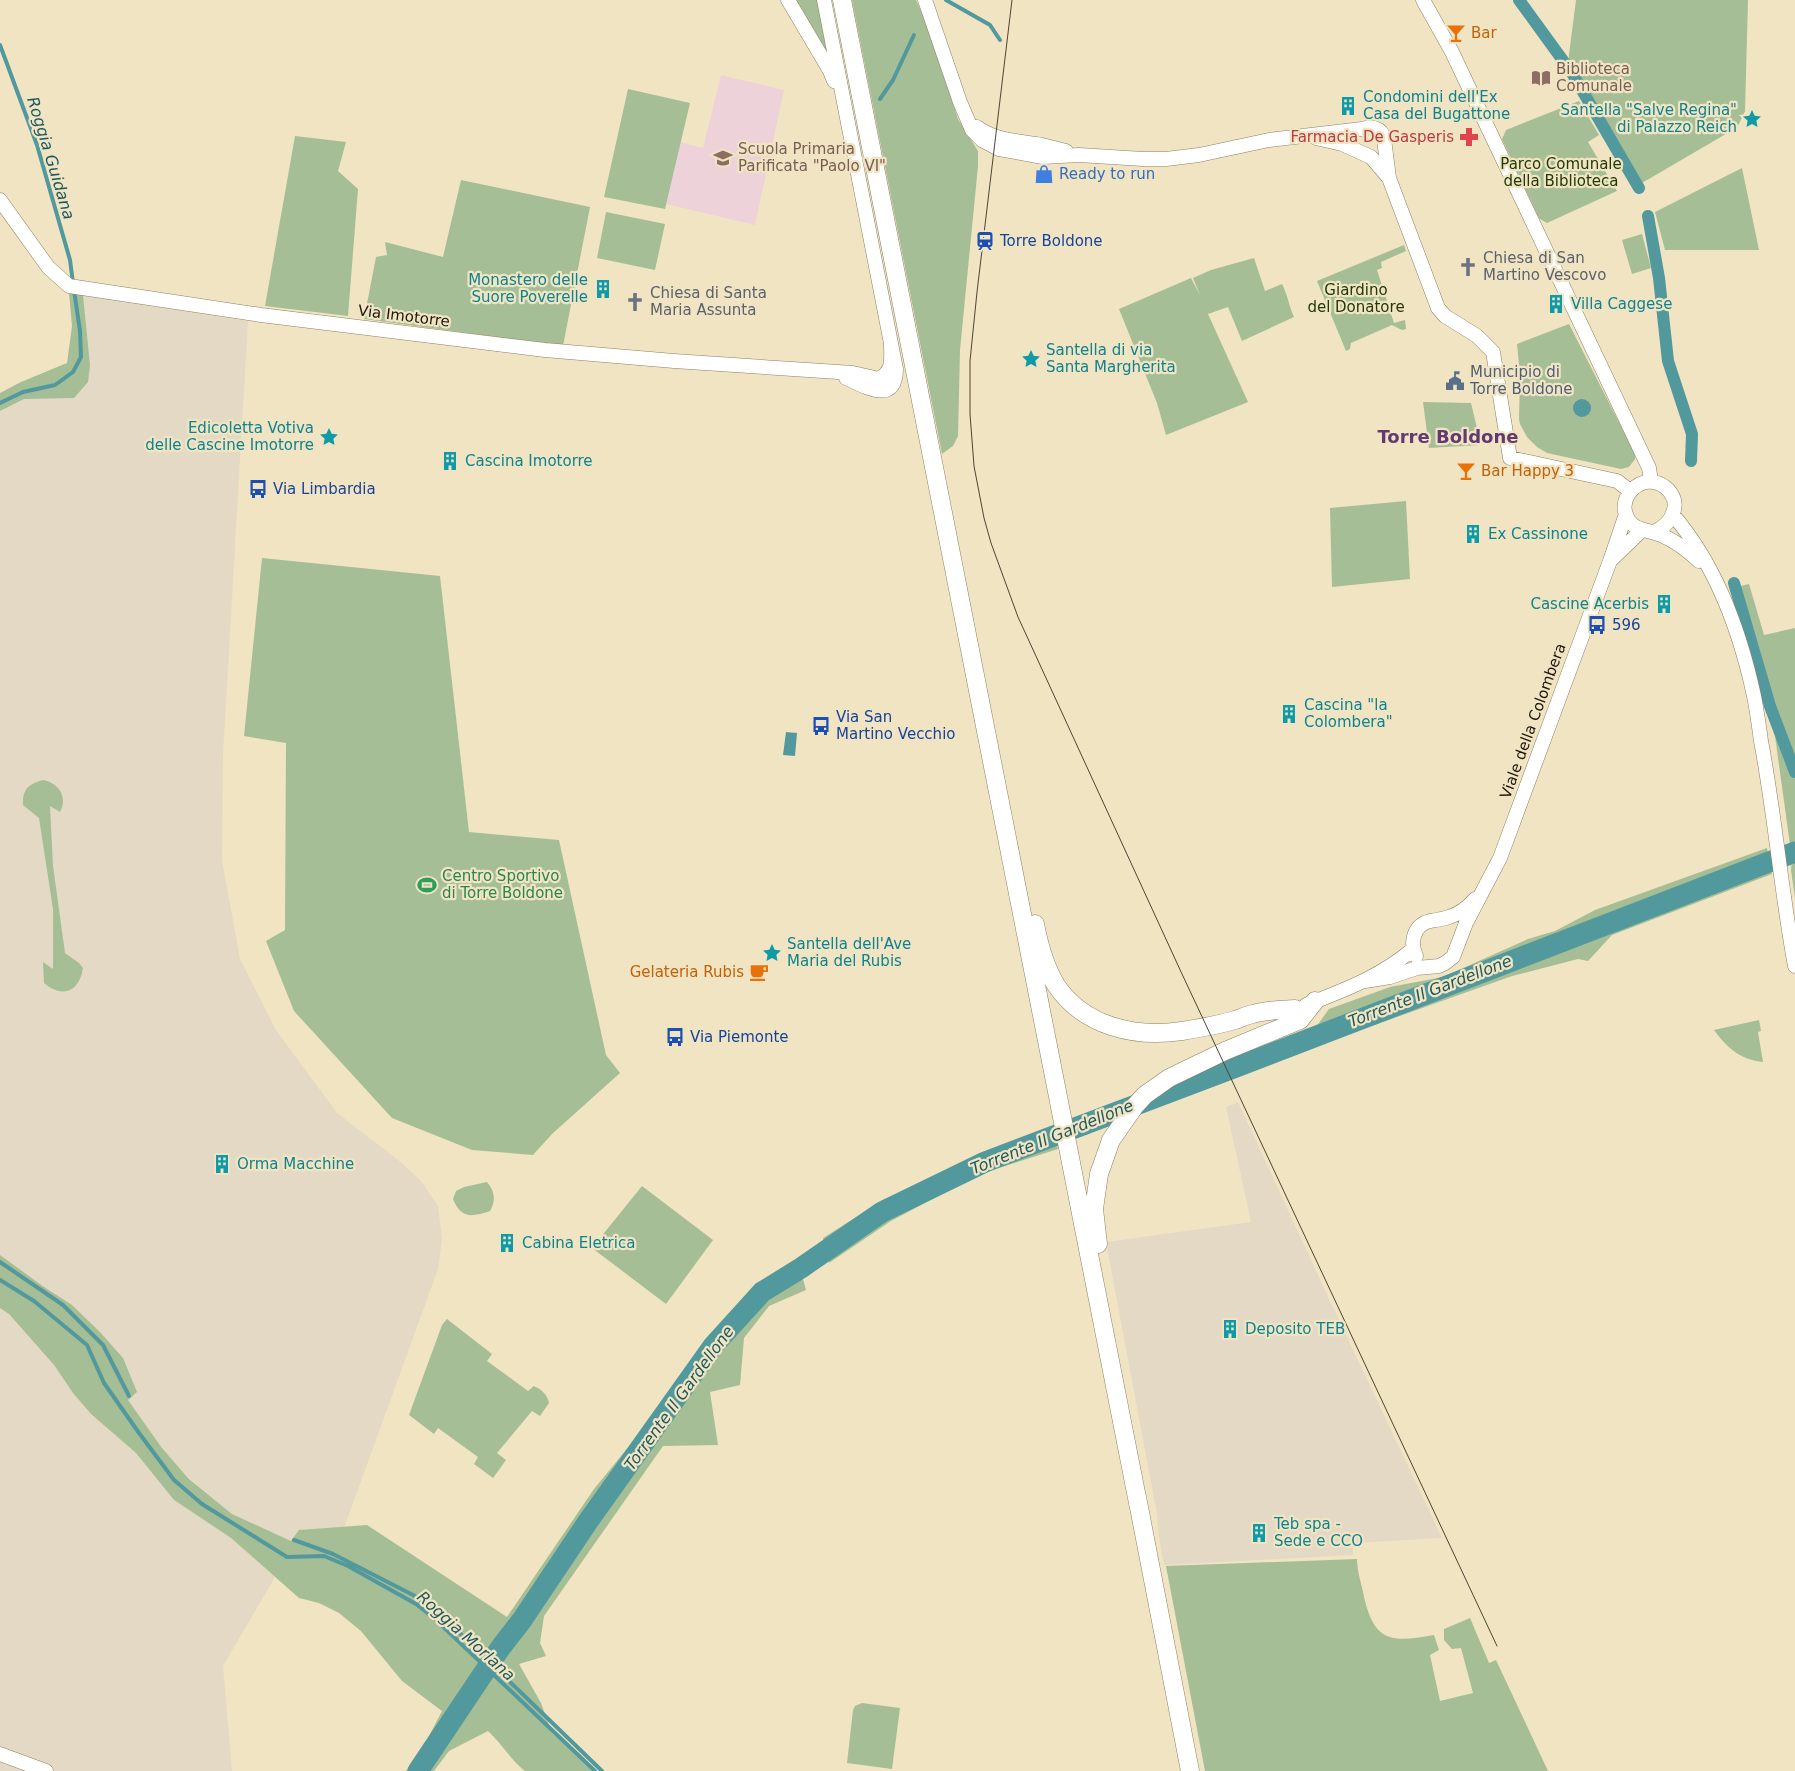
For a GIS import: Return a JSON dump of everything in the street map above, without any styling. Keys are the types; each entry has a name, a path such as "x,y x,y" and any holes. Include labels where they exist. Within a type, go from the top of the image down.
{"highway":[{"path":"842,0 1190,1771"},
{"path":"1006,836 1024,870 1037,936 1046,964 1056,986 1084,1013 1105,1025 1150,1033 1180,1032 1228,1022 1254,1014 1295,1009"},
{"path":"1139,1508 1095,1225 1094,1209 1099,1174 1105,1156 1118,1128 1146,1095 1168,1078 1300,1020 1315,1001"}],"street":[{"path":"788,0 830,71 847,112"},
{"path":"824,0 847,112"},
{"path":"925,0 966,118 975,135 988,145 999,149 1043,157 1079,155 1166,159 1199,155 1269,140 1362,130 1368,127 1379,129 1384,138 1389,178 1438,308 1445,316 1477,336 1493,352 1510,458 1617,481 1630,491"},
{"path":"1423,0 1452,52 1649,468 1651,482"},
{"name":"Via Imotorre","path":"4,206 48,267 69,286 261,314 545,350 664,361 834,373 872,389 885,391 892,387 896,378 896,369 847,112"},
{"path":"1306,136 1342,144 1371,157 1389,178"},
{"path":"1647,532 1668,524 1673,515 1674,504 1669,491 1658,483 1651,482 1636,486 1630,491 1626,498 1625,506 1630,522 1647,532 1684,546 1715,577"},
{"name":"Viale della Colombera","path":"1365,981 1445,963 1453,957 1466,923 1500,858 1626,514"},
{"path":"1673,515 1686,529 1715,577 1733,620 1754,696 1770,784 1795,966"},
{"name":"Viale della Colombera","path":"1610,561 1647,532"},
{"name":"Viale della Colombera","path":"1295,1009 1365,981 1394,964 1413,949 1413,936 1423,923 1450,917 1469,906 1482,891"},
{"path":"1437,920 1448,924 1453,929 1458,946"},
{"path":"1413,949 1419,959 1431,966"},
{"path":"0,1754 46,1771"}],"shaded area":[{"name":"Scuola Primaria Parificata \"Paolo VI\"","path":"721,75 784,90 755,225 666,204 680,142 703,148"},
{"path":"83,295 248,321 223,755 222,860 240,959 276,1030 337,1113 402,1163 421,1181 438,1206 442,1239 438,1269 344,1528 291,1541 232,1514 189,1478 162,1448 128,1400 123,1358 72,1305 0,1255 0,411 90,365"},
{"name":"Deposito TEB","path":"1238,1102 1442,1538 1353,1543 1353,1555 1164,1565 1157,1514 1106,1242 1251,1222 1226,1107"},
{"path":"0,1308 9,1314 54,1365 73,1393 91,1414 136,1453 174,1500 231,1538 275,1577 223,1666 232,1771 0,1771"}],"green space":[{"path":"796,0 818,0 829,55"},
{"path":"852,0 916,0 929,29 958,119 978,151 960,350 958,436 953,446 942,454"},
{"path":"1576,0 1748,0 1745,111 1739,124 1731,131 1642,183 1576,72 1569,64"},
{"path":"628,89 690,103 665,209 604,197"},
{"name":"Parco Comunale della Biblioteca","path":"1579,101 1599,135 1588,142 1617,191 1547,223 1538,216 1502,139 1506,130"},
{"path":"295,136 346,142 338,171 358,189 348,316 265,306"},
{"path":"1742,168 1759,250 1665,250 1655,212"},
{"path":"461,180 590,207 563,346 364,319 376,257 387,255 385,242 443,257"},
{"path":"606,212 665,224 655,270 597,258"},
{"path":"1642,234 1651,268 1632,274 1622,240"},
{"name":"Giardino del Donatore","path":"1404,245 1406,251 1381,262 1382,268 1377,270 1394,323 1405,320 1406,329 1402,330 1392,325 1351,343 1350,349 1346,351 1317,281"},
{"path":"1254,258 1265,291 1282,284 1294,317 1242,341 1228,307 1208,314 1248,402 1166,435 1157,403 1119,309 1191,278 1200,295 1193,278 1211,270"},
{"path":"69,293 83,295 90,365 88,382 74,398 24,399 0,411 0,393 67,363 72,326"},
{"path":"1569,324 1635,454 1635,459 1629,467 1621,469 1547,453 1537,447 1527,437 1520,424 1520,375 1517,344"},
{"path":"1423,402 1471,403 1481,445 1429,448"},
{"path":"1406,501 1410,579 1332,587 1330,508"},
{"name":"Centro Sportivo di Torre Boldone","path":"262,558 440,576 469,832 559,840 606,1055 620,1073 552,1134 533,1155 472,1150 392,1118 294,1011 266,941 285,930 286,743 244,736"},
{"path":"1749,584 1764,635 1795,628 1795,898 1791,870 1792,859 1775,736 1732,588"},
{"path":"43,780 58,787 62,796 63,801 60,812 50,806 53,866 65,953 83,968 78,983 74,988 63,991 51,988 44,983 43,962 53,969 53,909 39,818 23,805 27,788"},
{"path":"1767,848 1772,874 1612,935 1588,961 1578,959 1512,976 1240,1073 1234,1061 1316,1027 1329,1009 1390,987 1443,977 1528,939 1555,931 1595,910"},
{"path":"1759,1020 1761,1031 1758,1032 1763,1062 1741,1056 1729,1048 1714,1030"},
{"path":"1053,1129 1058,1149 980,1174 891,1221 829,1263 823,1238 883,1200"},
{"path":"487,1182 494,1196 490,1211 468,1215 456,1206 453,1199 456,1191 464,1187"},
{"path":"642,1186 713,1240 666,1304 592,1248"},
{"path":"0,1255 72,1305 100,1332 123,1358 137,1392 128,1400 162,1448 189,1479 232,1514 291,1541 299,1530 367,1525 507,1617 594,1489 748,1301 798,1261 806,1290 769,1306 744,1338 740,1385 710,1392 718,1445 663,1446 544,1616 540,1643 546,1656 519,1664 541,1703 552,1733 597,1771 525,1771 488,1731 449,1751 434,1771 406,1771 428,1738 442,1711 402,1681 361,1631 339,1613 319,1603 299,1598 231,1538 174,1500 136,1453 91,1414 73,1393 54,1365 9,1314 0,1308"},
{"path":"447,1319 492,1354 487,1361 528,1391 534,1386 539,1389 549,1403 540,1416 532,1411 497,1453 506,1460 493,1478 474,1464 478,1457 438,1428 434,1434 409,1415 442,1325"},
{"path":"1357,1559 1368,1612 1380,1632 1388,1636 1407,1639 1434,1635 1439,1650 1430,1655 1440,1701 1473,1693 1461,1648 1452,1649 1444,1640 1444,1629 1470,1618 1489,1663 1496,1660 1548,1771 1205,1771 1166,1566"},
{"path":"862,1703 900,1708 892,1769 847,1763 853,1710 855,1706"}],"water":[{"path":"1578,399 1586,399 1591,404 1589,415 1578,417 1573,412 1573,404"},
{"path":"786,732 797,733 795,756 783,755"}],"waterway":[{"path":"946,0 990,25 1000,40"},
{"path":"1519,0 1572,73 1639,188"},
{"path":"880,99 893,80 914,35"},
{"name":"Roggia Guidana","path":"0,45 37,145 70,260 73,283"},
{"path":"1648,216 1659,278 1668,361 1692,434 1691,461"},
{"name":"Roggia Guidana","path":"0,403 23,392 55,385 73,372 81,357 80,331 74,290"},
{"path":"1734,583 1770,706 1795,772"},
{"name":"Torrente Il Gardellone","path":"418,1771 589,1520 713,1346 762,1292 801,1268 882,1212 985,1162 1795,852"},
{"name":"Roggia Guidana","path":"0,1262 63,1305 103,1345 129,1396"},
{"name":"Roggia Morlana","path":"0,1280 34,1301 87,1345 104,1383 139,1433 174,1480 202,1504 287,1557 324,1556 348,1566 416,1604 435,1619 595,1771"},
{"name":"Roggia Guidana","path":"294,1540 333,1554 415,1596 444,1618 602,1771"}],"tram line":[{"path":"1012,0 970,361 970,414 974,466 991,543 1018,617 1182,974 1497,1646"}],"place":[{"name":"Bar","path":"1456,33"},
{"name":"Biblioteca Comunale","path":"1541,78"},
{"name":"Condomini dell'Ex Casa del Bugattone","path":"1348,106"},
{"name":"Santella \"Salve Regina\" di Palazzo Reich","path":"1752,119"},
{"name":"Farmacia De Gasperis","path":"1469,137"},
{"name":"Scuola Primaria Parificata \"Paolo VI\"","path":"723,158"},
{"name":"Ready to run","path":"1044,174"},
{"name":"Torre Boldone","path":"985,241"},
{"name":"Chiesa di San Martino Vescovo","path":"1468,267"},
{"name":"Monastero delle Suore Poverelle","path":"603,289"},
{"name":"Chiesa di Santa Maria Assunta","path":"635,302"},
{"name":"Villa Caggese","path":"1556,304"},
{"name":"Santella di via Santa Margherita","path":"1031,359"},
{"name":"Municipio di Torre Boldone","path":"1455,381"},
{"name":"Edicoletta Votiva delle Cascine Imotorre","path":"329,437"},
{"name":"Cascina Imotorre","path":"450,461"},
{"name":"Bar Happy 3","path":"1466,471"},
{"name":"Via Limbardia","path":"258,489"},
{"name":"Ex Cassinone","path":"1473,534"},
{"name":"Cascine Acerbis","path":"1664,604"},
{"name":"596","path":"1597,625"},
{"name":"Cascina \"la Colombera\"","path":"1289,714"},
{"name":"Via San Martino Vecchio","path":"821,726"},
{"name":"Centro Sportivo di Torre Boldone","path":"427,885"},
{"name":"Santella dell'Ave Maria del Rubis","path":"772,953"},
{"name":"Gelateria Rubis","path":"759,972"},
{"name":"Via Piemonte","path":"675,1037"},
{"name":"Orma Macchine","path":"222,1164"},
{"name":"Cabina Eletrica","path":"507,1243"},
{"name":"Deposito TEB","path":"1230,1329"},
{"name":"Teb spa - Sede e CCO","path":"1259,1533"}],"district":[{"name":"Torre Boldone","path":"1448,436"}]}
